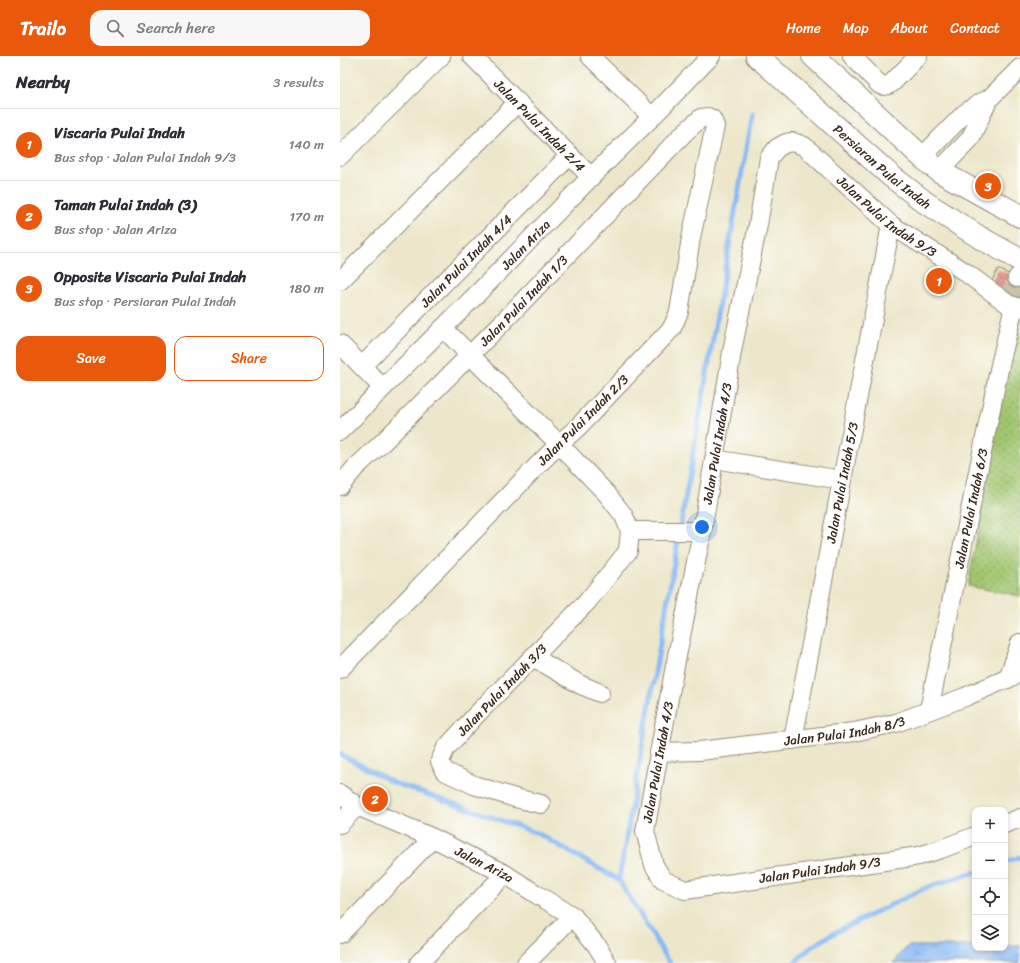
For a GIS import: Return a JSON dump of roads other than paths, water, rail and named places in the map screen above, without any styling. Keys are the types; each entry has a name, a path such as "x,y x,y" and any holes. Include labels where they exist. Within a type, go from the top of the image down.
{"main road":[{"name":"Persiaran Pulai Indah","path":"757,56 891,176 926,203 979,237 1017,294"},
{"path":"813,56 922,157 940,171 1020,216"}],"street":[{"path":"340,156 441,56"},
{"name":"Jalan Pulai Indah 2/4","path":"472,56 591,176"},
{"path":"590,56 652,117"},
{"path":"852,56 880,85 883,86 892,83 918,56"},
{"name":"Jalan Ariza","path":"340,432 489,282 591,176 652,117 703,59"},
{"path":"940,171 970,139 989,99 1020,68"},
{"path":"922,157 964,114 980,103 989,99"},
{"path":"340,281 518,102"},
{"name":"Jalan Pulai Indah 1/3","path":"340,486 355,468 382,444 470,355 685,132 701,118 708,116"},
{"name":"Jalan Pulai Indah 2/3","path":"340,669 559,444 578,427 672,328 679,312 691,238 715,126 712,119 708,116"},
{"name":"Jalan Pulai Indah 9/3","path":"777,148 786,143 793,142 804,146 891,225 965,272 1017,294"},
{"name":"Jalan Pulai Indah 4/3","path":"663,880 654,865 646,831 699,532 714,459 733,346 758,225 769,158 777,148"},
{"name":"Jalan Pulai Indah 4/4","path":"362,366 570,155"},
{"name":"Jalan Pulai Indah 5/3","path":"793,740 891,225"},
{"name":"Jalan Pulai Indah 6/3","path":"929,710 1000,365 1017,294"},
{"path":"443,328 607,494 624,516 630,531 699,532"},
{"path":"340,344 383,388"},
{"path":"714,459 842,480"},
{"name":"Jalan Pulai Indah 3/3","path":"541,804 515,798 474,785 444,771 440,761 446,748 476,714 587,602 628,551 630,531"},
{"path":"1014,676 1020,643"},
{"path":"533,657 581,685 600,693"},
{"name":"Jalan Pulai Indah 8/3","path":"659,752 700,751 854,732 896,723 965,697 1014,676"},
{"name":"Jalan Ariza","path":"340,794 357,806 433,838 505,874 574,916 597,946 607,963"},
{"path":"340,824 357,806"},
{"path":"1008,823 1020,818"},
{"name":"Jalan Pulai Indah 9/3","path":"663,880 685,890 919,856 972,837"},
{"path":"340,934 433,838"},
{"path":"419,963 505,874"},
{"path":"526,963 574,916"}],"water":[{"path":"908,946 972,946 972,951 1008,951 1008,946 1020,946 1020,963 893,963"}],"waterway":[{"path":"619,880 752,114"},
{"path":"340,754 394,783 537,833 619,880 670,963"},
{"path":"1008,861 1020,857"},
{"path":"794,963 813,946 836,932 925,888 972,873"}],"tunnel":[{"path":"1010,294 1017,278"}],"place":[{"name":"Opposite Viscaria Pulai Indah","path":"988,186"},
{"name":"Viscaria Pulai Indah","path":"939,281"},
{"name":"Taman Pulai Indah (3)","path":"375,799"}]}
